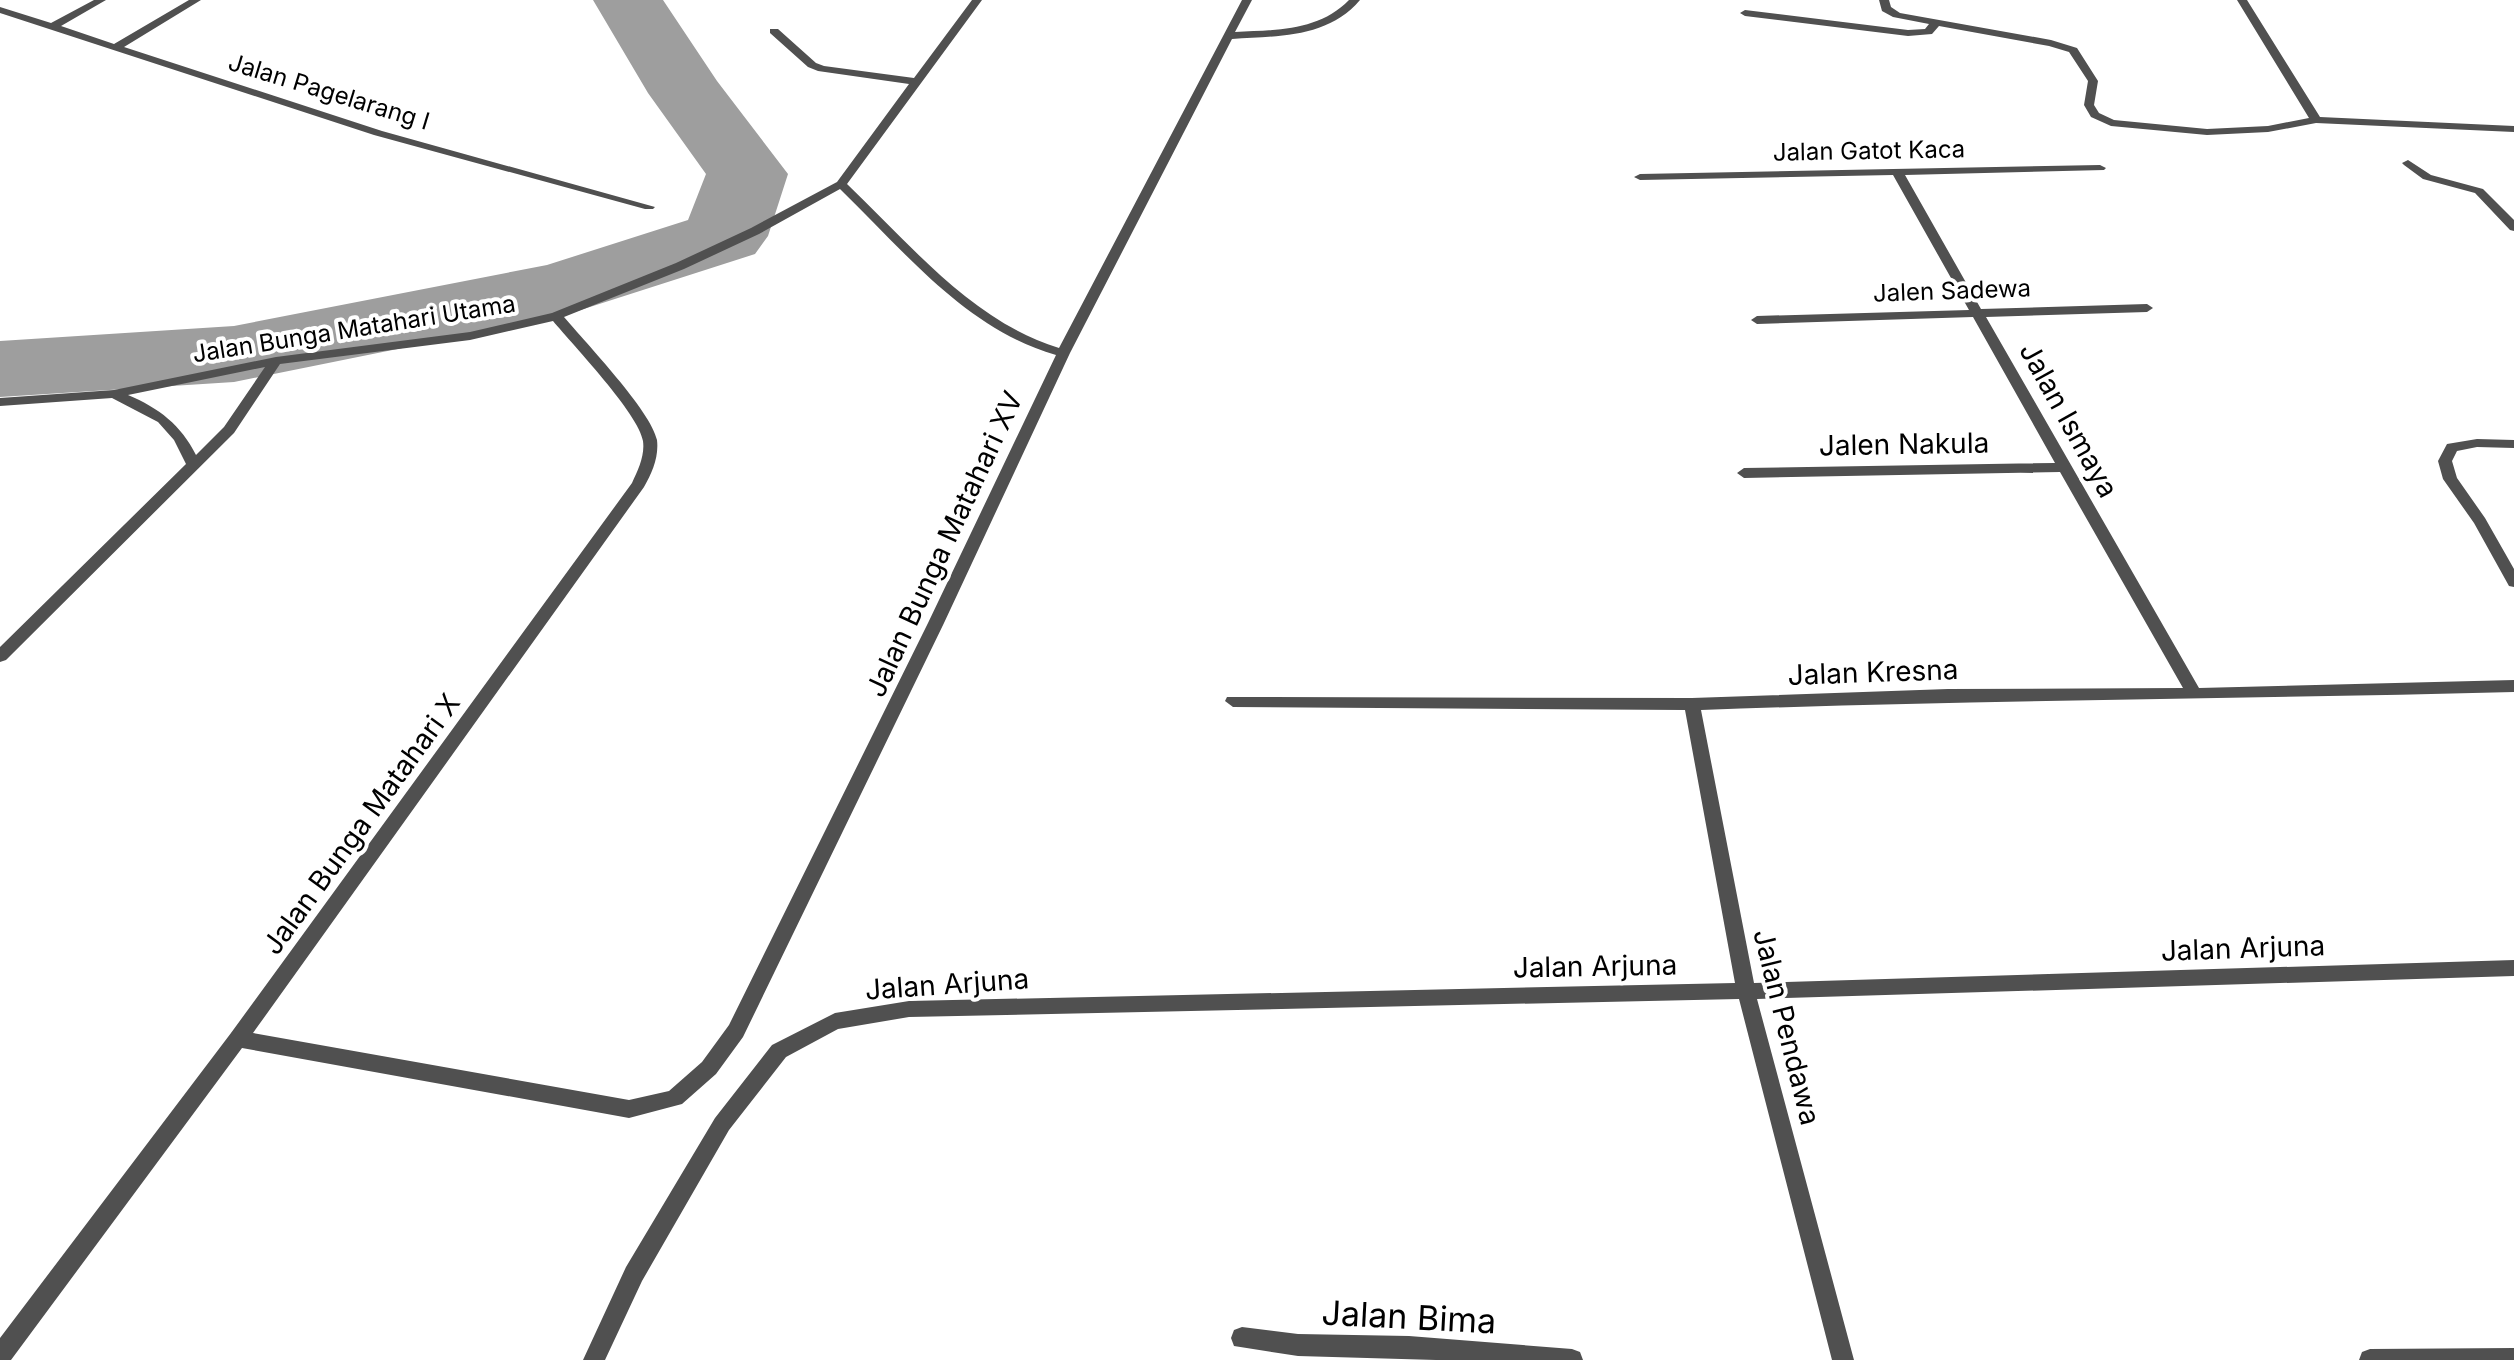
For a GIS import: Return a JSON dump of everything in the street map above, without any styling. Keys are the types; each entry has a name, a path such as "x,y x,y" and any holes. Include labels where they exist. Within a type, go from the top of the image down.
{"street":[{"path":"52,27 101,0"},
{"path":"116,47 196,0"},
{"name":"Jalan Bunga Matahari Utama","path":"0,402 114,394 276,361 470,336 556,316 680,266 755,231 841,184 977,0"},
{"name":"Jalan Bunga Matahari XV","path":"238,1039 629,1109 675,1098 709,1068 736,1031 936,623 1063,353 1247,0"},
{"path":"1229,36 1318,27 1340,16 1355,0"},
{"path":"1884,0 1886,9 1897,15 2051,43 2073,50 2093,81 2089,105 2095,115 2111,123 2207,132 2268,129 2316,120 2514,129"},
{"path":"2242,0 2316,120"},
{"path":"1745,13 1908,33 1928,32 1937,21"},
{"name":"Jalan Pagelarang I","path":"4,14 116,47 378,133 649,207"},
{"path":"774,31 812,65 822,69 917,82"},
{"path":"2408,163 2427,177 2479,191 2514,227"},
{"name":"Jalan Gatot Kaca","path":"1640,177 2100,168"},
{"name":"Jalan Ismaya","path":"1897,172 2194,694"},
{"path":"841,184 937,276 1011,335 1044,350 1063,353"},
{"name":"Jalen Sadewa","path":"1757,320 2147,308"},
{"name":"Jalan Bunga Matahari X","path":"0,1356 238,1039 639,484 650,460 651,437 642,419 556,316"},
{"path":"0,656 229,430 276,361"},
{"path":"114,394 154,410 171,425 184,441 194,465"},
{"path":"2514,444 2477,443 2452,447 2445,461 2450,479 2480,521 2514,582"},
{"name":"Jalen Nakula","path":"1744,473 2064,467"},
{"name":"Jalan Kresna","path":"1233,701 1692,704 1948,695 2194,694 2514,686"},
{"name":"Jalan Pendawa","path":"1692,704 1746,991 1843,1360"},
{"name":"Jalan Arjuna","path":"594,1360 634,1274 722,1124 779,1051 835,1021 909,1009 1746,991 2514,968"},
{"name":"Jalan Bima","path":"1242,1338 1298,1345 1409,1347 1572,1360"},
{"path":"2370,1360 2514,1359"}],"waterway":[{"path":"0,369 234,354 565,288 725,236 747,174 686,93 628,0"}]}
